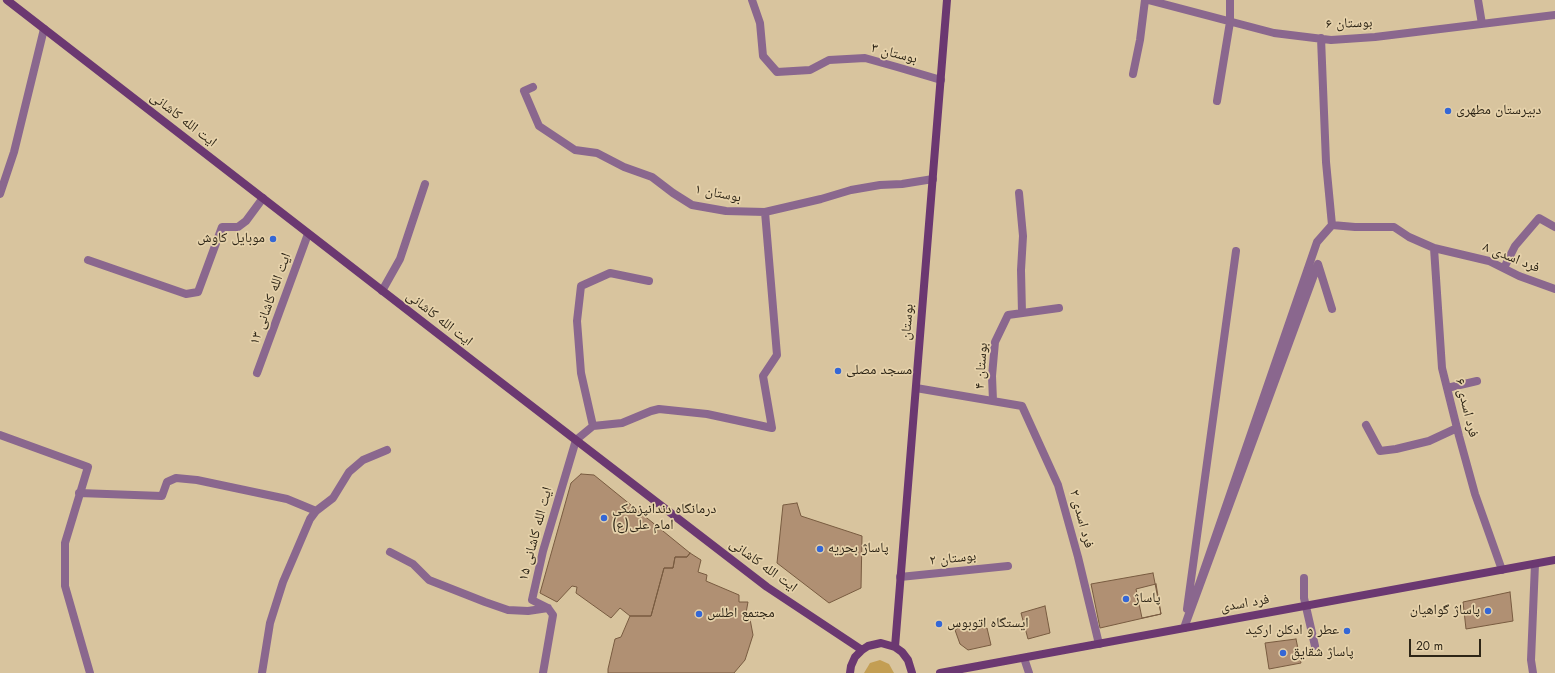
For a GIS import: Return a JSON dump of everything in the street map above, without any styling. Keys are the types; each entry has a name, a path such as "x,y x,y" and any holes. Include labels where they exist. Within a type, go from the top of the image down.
{"main road":[{"name":"ایت الله کاشانی","path":"7,0 308,234 767,587 862,650"},
{"name":"بوستان","path":"895,647 947,0"},
{"name":"فرد اسدی","path":"940,673 1555,560"},
{"path":"850,673 850,666 855,657 862,650 868,646 881,643 895,647 902,652 908,660 912,673"}],"street":[{"name":"بوستان ۳","path":"752,0 760,23 763,56 777,72 810,70 829,60 865,58 898,66 940,80"},
{"path":"1133,74 1140,40 1145,0"},
{"name":"بوستان ۶","path":"1148,0 1274,34 1331,40 1375,37 1555,15"},
{"path":"1217,101 1230,22 1230,0"},
{"path":"1478,0 1482,24"},
{"path":"0,194 14,152 44,29"},
{"path":"1184,628 1317,242 1332,225 1326,162 1321,38"},
{"name":"بوستان ۱","path":"533,87 524,90 539,126 575,150 597,153 624,167 652,177 673,194 692,205 726,212 765,212 821,199 851,190 932,179"},
{"path":"382,291 400,259 425,184"},
{"path":"1019,193 1024,236 1021,270 1022,313"},
{"path":"88,260 186,294 198,292 222,227 238,228 246,221 263,198"},
{"path":"576,440 593,426 622,423 651,411 660,410 707,414 772,428 763,376 778,355 765,212"},
{"path":"1504,268 1515,246 1539,218 1555,227"},
{"name":"فرد اسدی ۸","path":"1332,225 1355,227 1394,227 1409,237 1434,248 1489,261 1519,276 1555,289"},
{"name":"ایت الله کاشانی ۱۳","path":"257,373 308,234"},
{"name":"فرد اسدی ۶","path":"1434,248 1442,368 1476,494 1502,570"},
{"path":"1184,628 1236,251"},
{"path":"1184,628 1318,264 1332,309"},
{"path":"593,426 581,373 577,321 581,286 610,272 648,281"},
{"name":"بوستان ۴","path":"993,401 992,376 995,342 1008,315 1059,308"},
{"path":"1447,388 1477,381"},
{"name":"بوستان ۴","path":"916,388 1022,406"},
{"name":"فرد اسدی ۲","path":"1022,406 1058,485 1078,557 1099,644"},
{"path":"1366,425 1380,451 1396,449 1429,441 1457,428"},
{"path":"0,435 88,467 65,543 65,586 90,673"},
{"name":"ایت الله کاشانی ۱۵","path":"548,608 532,600 543,551 576,440"},
{"path":"262,673 270,623 284,582 310,519 316,511 333,498 349,472 363,460 387,450"},
{"path":"79,493 162,496 167,482 176,478 197,480 287,499 316,511"},
{"path":"390,552 413,564 430,580 485,602 508,610 528,611 548,608 553,615 543,673"},
{"path":"1533,673 1531,660 1535,564"},
{"name":"بوستان ۲","path":"900,577 1008,566"},
{"path":"1304,578 1304,598 1315,646"},
{"path":"1024,658 1029,673"}],"shaded area":[{"path":"880,660 889,664 894,673 864,673 870,663"}],"building":[{"name":"درمانگاه دندانپزشکی امام علی(ع)","path":"581,474 594,475 690,553 687,557 675,557 673,568 664,568 651,616 630,616 620,608 611,618 576,593 577,587 572,586 557,602 540,593 571,483"},
{"name":"پاساژ بحریه","path":"797,503 801,516 862,536 861,588 829,603 777,563 783,505"},
{"name":"مجتمع اطلس","path":"690,553 701,560 698,572 707,575 706,581 739,595 739,602 748,602 746,613 750,619 753,635 745,660 734,673 608,673 615,639 621,637 630,616 651,616 664,568 673,568 675,557 687,557"},
{"name":"پاساژ","path":"1153,573 1161,614 1100,628 1091,584"},
{"path":"1156,584 1161,614 1142,618 1136,589"},
{"name":"پاساژ گواهیان","path":"1510,592 1513,621 1466,629 1463,602"},
{"path":"1045,606 1050,633 1028,639 1021,613"},
{"path":"983,624 984,628 987,628 991,645 968,650 960,644 955,630 963,625"},
{"name":"پاساژ شقایق","path":"1296,639 1301,663 1269,669 1265,643"}],"place":[{"name":"دبیرستان مطهری","path":"1448,111"},
{"name":"موبایل کاوش","path":"273,239"},
{"name":"مسجد مصلی","path":"838,371"},
{"name":"درمانگاه دندانپزشکی امام علی(ع)","path":"604,518"},
{"name":"پاساژ بحریه","path":"820,549"},
{"name":"پاساژ","path":"1126,599"},
{"name":"پاساژ گواهیان","path":"1488,611"},
{"name":"مجتمع اطلس","path":"699,614"},
{"name":"ایستگاه اتوبوس","path":"939,624"},
{"name":"عطر و ادکلن ارکید","path":"1347,631"},
{"name":"پاساژ شقایق","path":"1283,653"}]}
